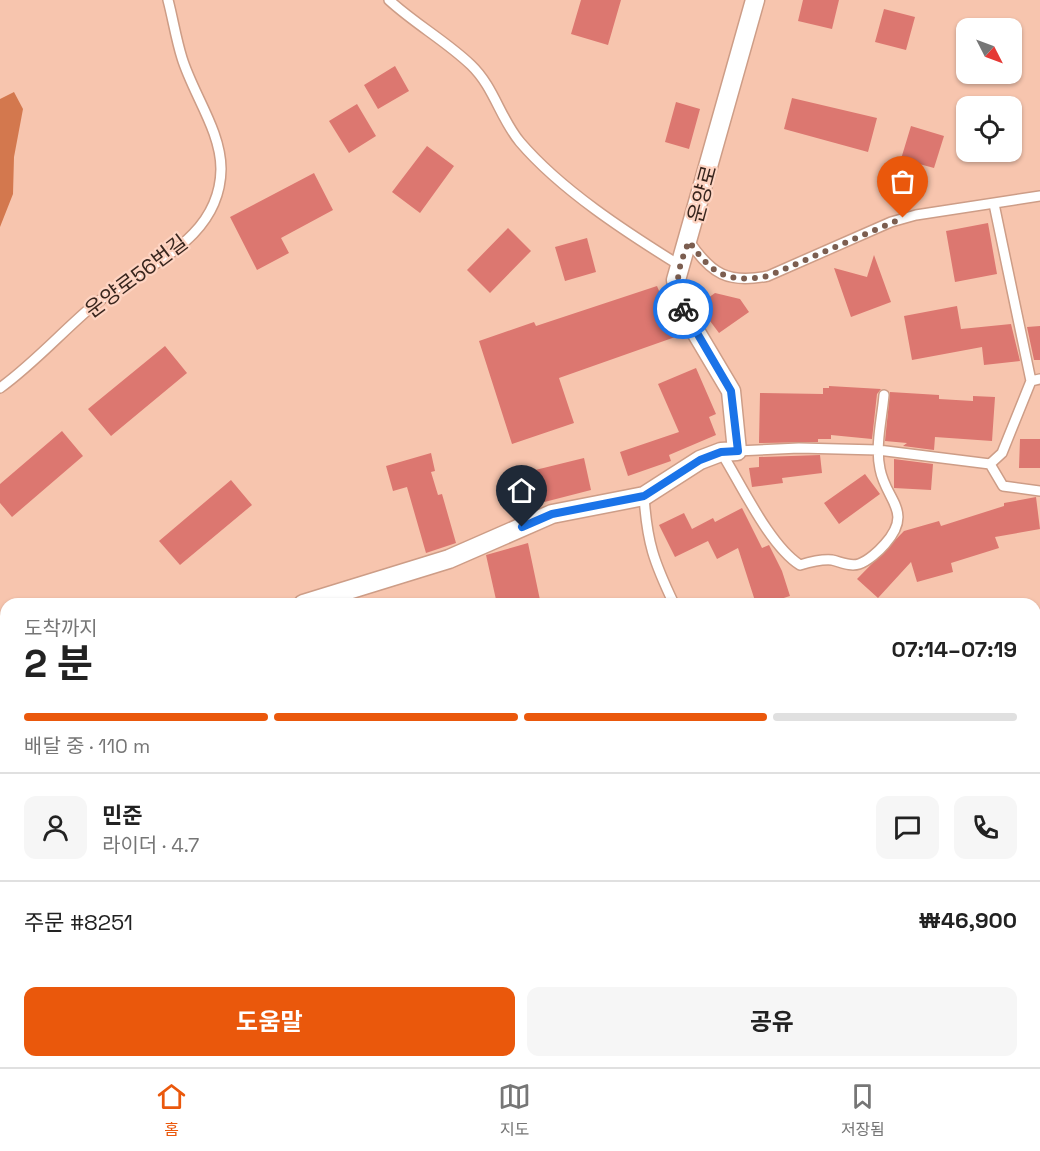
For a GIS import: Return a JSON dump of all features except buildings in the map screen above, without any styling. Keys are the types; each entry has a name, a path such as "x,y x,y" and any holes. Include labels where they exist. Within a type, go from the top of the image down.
{"street":[{"name":"운양로","path":"729,451 731,391 684,312 676,280 679,265 689,241 755,0"},
{"path":"323,598 440,562 552,514 644,496 678,472 729,451"}],"lane":[{"name":"운양로56번길","path":"0,388 106,295 138,277 174,250 204,221 214,204 221,169 219,154 182,58 168,0"},
{"path":"389,0 478,72 519,141 538,160 643,243 679,265"},
{"path":"689,241 702,261 718,273 733,279 750,280 768,276 891,222 916,215 1040,196"},
{"path":"884,395 878,450 880,471 897,506 899,522 893,535 879,550 859,564 831,560 800,565 789,558 773,538 729,451 799,448 878,450 990,464 1002,453 1036,380 994,204"},
{"path":"990,464 1003,486 1040,491"},
{"path":"644,496 646,535 655,564 671,598"}],"shaded area":[{"path":"14,92 23,109 14,157 13,194 0,227 0,99"}],"way so far":[{"path":"683,309 678,296 676,280 679,265 689,241 702,261 718,273 733,279 750,280 768,276 903,218"}],"route":[{"path":"522,527 552,514 644,496 678,472 700,460 721,452 738,451 731,391 683,309"}]}
